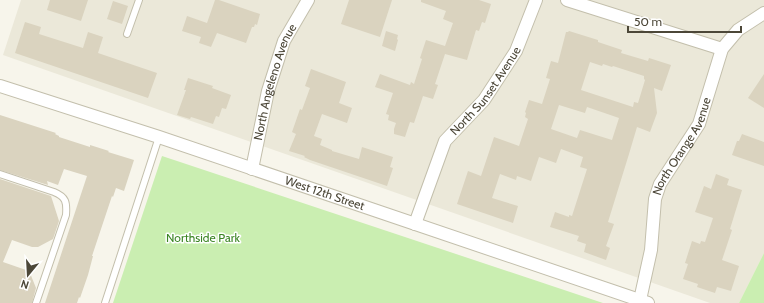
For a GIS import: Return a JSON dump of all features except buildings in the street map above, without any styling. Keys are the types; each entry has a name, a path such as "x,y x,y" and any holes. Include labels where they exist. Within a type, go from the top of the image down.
{"street":[{"name":"North Angeleno Avenue","path":"252,169 268,91 284,41 308,0"},
{"name":"North Sunset Avenue","path":"415,224 445,141 484,100 516,51 536,0"},
{"path":"567,0 722,49"},
{"name":"North Orange Avenue","path":"644,302 651,250 655,199 660,184 699,124 722,49 738,30 764,13"},
{"name":"West 12th Street","path":"0,86 159,137 644,302"}],"lane":[{"path":"127,34 139,0"},
{"path":"105,303 159,137"},
{"path":"0,174 54,192 65,200 67,207 66,215 36,303"}],"shaded area":[{"path":"21,0 764,0 764,253 739,303 710,303 3,55"}],"green space":[{"name":"Northside Park","path":"162,156 603,303 113,303"},
{"path":"764,253 764,303 739,303"}]}
